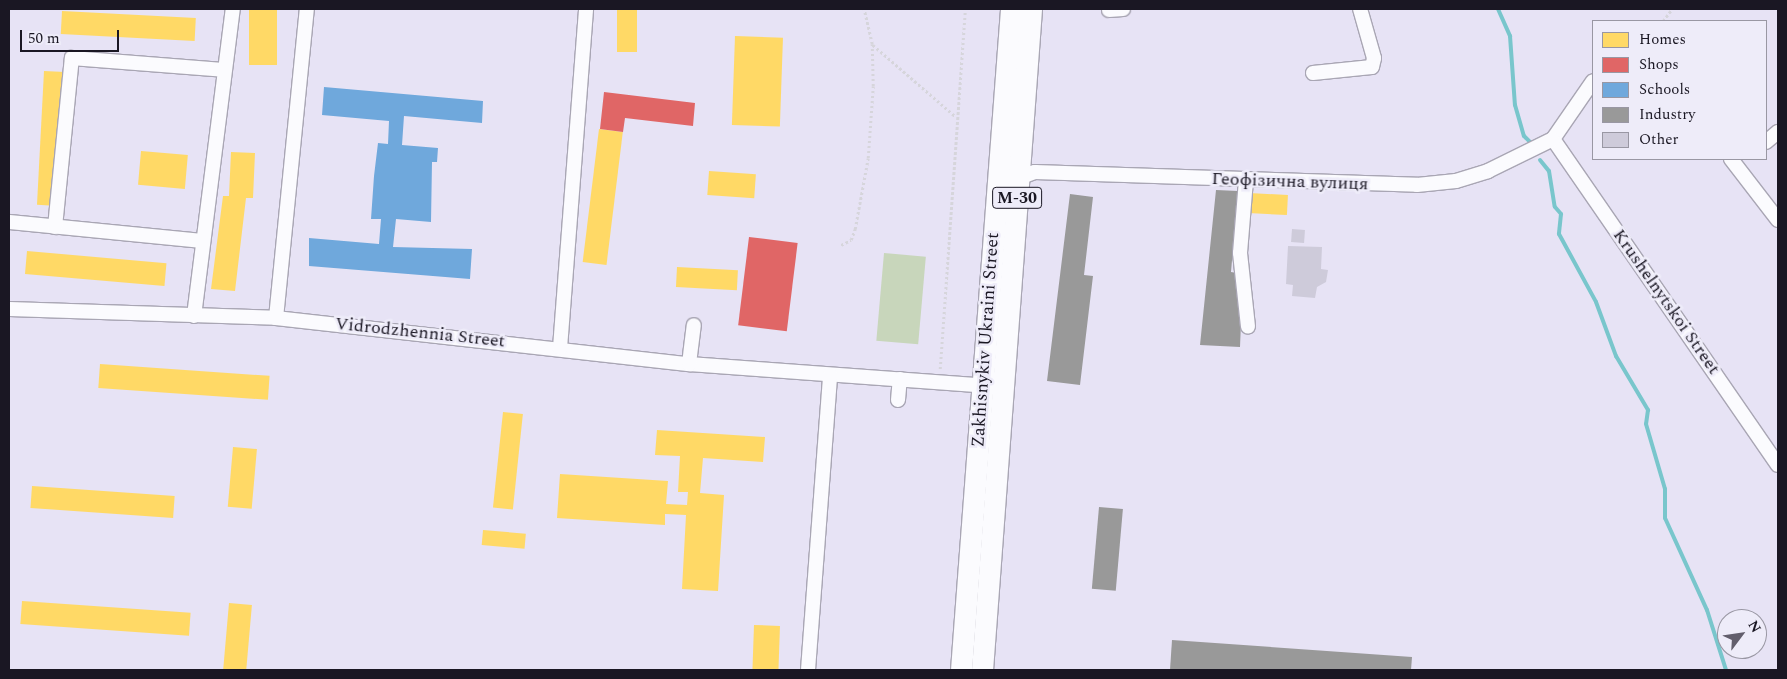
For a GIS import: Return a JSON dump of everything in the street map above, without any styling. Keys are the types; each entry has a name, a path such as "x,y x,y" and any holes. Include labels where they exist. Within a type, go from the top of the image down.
{"highway":[{"name":"Zakhisnykiv Ukraini Street","path":"982,670 1011,9"},
{"name":"Zakhisnykiv Ukraini Street","path":"961,670 1018,178 1031,9"}],"street":[{"path":"194,316 223,70 233,9"},
{"path":"276,318 307,9"},
{"path":"560,348 586,9"},
{"path":"1313,73 1372,67 1374,58 1360,9"},
{"path":"55,227 72,58 223,70"},
{"path":"1553,139 1592,82"},
{"path":"1767,141 1778,132"},
{"name":"Геофізична вулиця","path":"1018,178 1035,172 1417,185 1456,181 1553,139"},
{"name":"Krushelnytskoi Street","path":"1553,139 1778,466"},
{"path":"1738,161 1778,220"},
{"path":"1246,180 1240,215 1240,253 1248,327"},
{"path":"9,222 203,241"},
{"name":"Vidrodzhennia Street","path":"9,309 276,318 560,348 689,364 993,386"},
{"path":"689,364 694,325"},
{"path":"808,670 830,374"},
{"path":"898,400 900,379"}],"path":[{"path":"841,245 850,240 855,229 864,189 872,44 864,9"},
{"path":"940,382 956,117 965,9"},
{"path":"1664,20 1672,9"},
{"path":"872,44 956,117"}],"green space":[{"path":"884,253 926,257 918,344 876,341"}],"building: Homes":[{"path":"249,9 277,9 277,65 249,65"},
{"path":"617,9 637,9 637,52 617,52"},
{"path":"62,11 196,18 195,41 61,34"},
{"path":"735,36 783,38 780,127 732,125"},
{"path":"44,71 65,72 58,206 37,205"},
{"path":"599,129 623,132 606,265 583,262"},
{"path":"141,151 188,155 185,189 138,185"},
{"path":"231,152 255,153 253,198 246,198 235,291 211,289 223,196 229,196"},
{"path":"709,171 756,174 754,198 707,195"},
{"path":"1249,193 1288,195 1287,215 1248,213"},
{"path":"27,251 166,263 164,286 25,274"},
{"path":"677,267 738,270 737,290 676,287"},
{"path":"100,364 270,376 268,400 98,388"},
{"path":"503,412 523,414 513,510 493,507"},
{"path":"657,430 765,437 763,462 703,458 700,493 724,495 718,591 682,589 686,515 665,514 665,525 557,518 560,474 668,481 666,504 687,505 688,492 678,492 680,456 655,455"},
{"path":"233,447 257,449 252,509 228,507"},
{"path":"32,486 175,496 173,518 30,508"},
{"path":"483,530 526,534 525,549 482,545"},
{"path":"22,601 191,613 189,636 20,624"},
{"path":"229,603 252,605 246,670 223,670"},
{"path":"754,625 780,626 778,670 752,670"}],"building: Shops":[{"path":"604,92 695,103 693,126 625,118 623,132 600,129"},
{"path":"749,237 798,243 787,331 738,325"}],"building: Schools":[{"path":"324,87 483,101 482,123 404,116 402,145 438,148 437,162 432,162 431,222 396,219 393,247 472,249 470,279 309,266 309,238 379,244 381,219 371,219 374,176 378,143 388,144 389,121 322,115"}],"building: Industry":[{"path":"1216,190 1238,191 1231,272 1243,274 1240,347 1200,345"},
{"path":"1070,194 1093,197 1084,275 1093,276 1080,385 1047,381"},
{"path":"1099,507 1123,509 1116,591 1092,589"},
{"path":"1172,640 1412,657 1411,670 1170,670"}],"building: Other":[{"path":"1292,229 1305,230 1304,243 1291,242"},
{"path":"1288,246 1322,247 1321,269 1328,270 1326,282 1317,287 1315,298 1292,296 1293,285 1286,284"}],"waterway":[{"path":"1498,9 1510,36 1515,105 1524,136 1533,145"},
{"path":"1540,160 1549,171 1555,207 1561,214 1559,234 1596,302 1616,356 1648,410 1646,424 1665,489 1665,518 1707,610 1726,670"}]}
